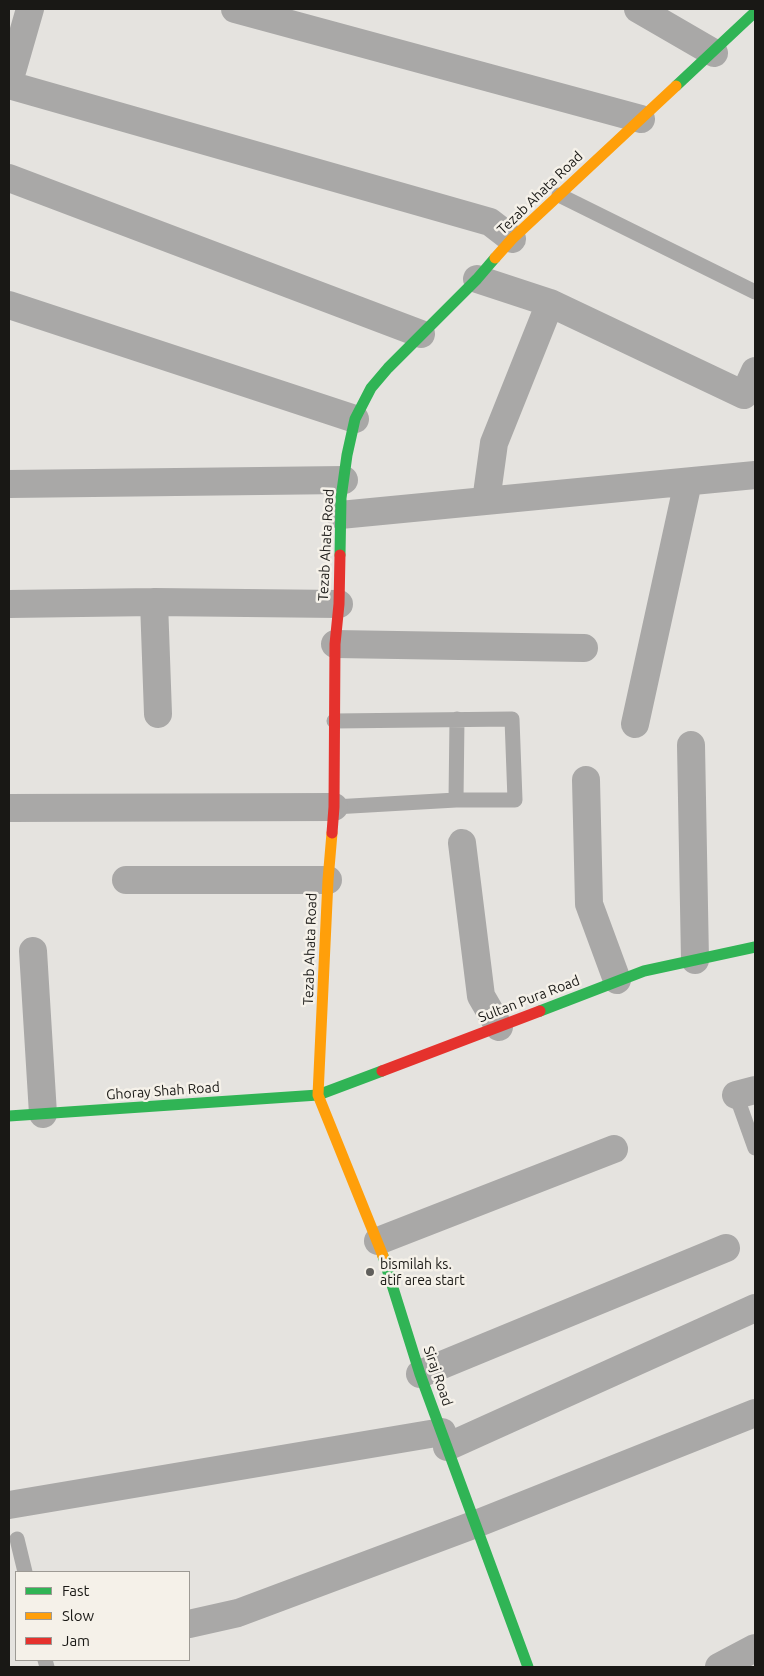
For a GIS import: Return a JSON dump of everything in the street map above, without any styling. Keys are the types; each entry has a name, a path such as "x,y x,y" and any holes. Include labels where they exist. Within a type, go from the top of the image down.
{"main road":[{"name":"Tezab Ahata Road","path":"318,1095 328,880 334,807 334,721 340,515 347,455 355,419 371,388 388,368 477,279 512,240 755,12"},
{"name":"Sultan Pura Road","path":"318,1095 499,1027 617,980 644,971 755,947"},
{"name":"Ghoray Shah Road","path":"9,1116 318,1095"},
{"name":"Siraj Road","path":"318,1095 378,1241 420,1374 528,1667"}],"street":[{"path":"30,9 9,84 490,222 512,240"},
{"path":"235,9 641,119"},
{"path":"638,9 714,52"},
{"path":"9,178 421,334"},
{"path":"477,279 550,303 744,395 755,372"},
{"path":"486,501 494,443 550,303"},
{"path":"9,305 355,419"},
{"path":"340,515 755,475"},
{"path":"9,484 344,480"},
{"path":"635,724 688,482"},
{"path":"9,604 154,602 338,604"},
{"path":"154,602 158,714"},
{"path":"336,644 584,648"},
{"path":"691,745 695,960"},
{"path":"586,780 589,904 617,980"},
{"path":"9,808 334,807"},
{"path":"462,843 481,996 499,1027"},
{"path":"126,880 328,880"},
{"path":"33,951 43,1114"},
{"path":"378,1241 614,1149"},
{"path":"420,1374 726,1248"},
{"path":"9,1505 444,1440 755,1308"},
{"path":"190,1624 238,1613 476,1524 755,1414"},
{"path":"725,1666 755,1648"}],"lane":[{"path":"559,195 755,292"},
{"path":"456,800 457,719"},
{"path":"334,721 512,719 514,800 456,800 334,807"},
{"path":"746,1093 755,1148"},
{"path":"17,1539 25,1571"}],"traffic: fast":[{"path":"676,86 755,12"},
{"path":"340,555 341,498 347,455 355,419 371,388 388,368 477,279 495,258"},
{"path":"540,1011 644,971 755,947"},
{"path":"9,1116 318,1095 382,1071"},
{"path":"383,1256 420,1374 528,1667"}],"traffic: slow":[{"path":"495,258 512,239 676,86"},
{"path":"332,833 318,1095 383,1256"}],"traffic: jam":[{"path":"332,833 334,807 335,644 339,604 340,555"},
{"path":"382,1071 540,1011"}],"place":[{"name":"bismilah ks. atif area start","path":"370,1272"}]}
